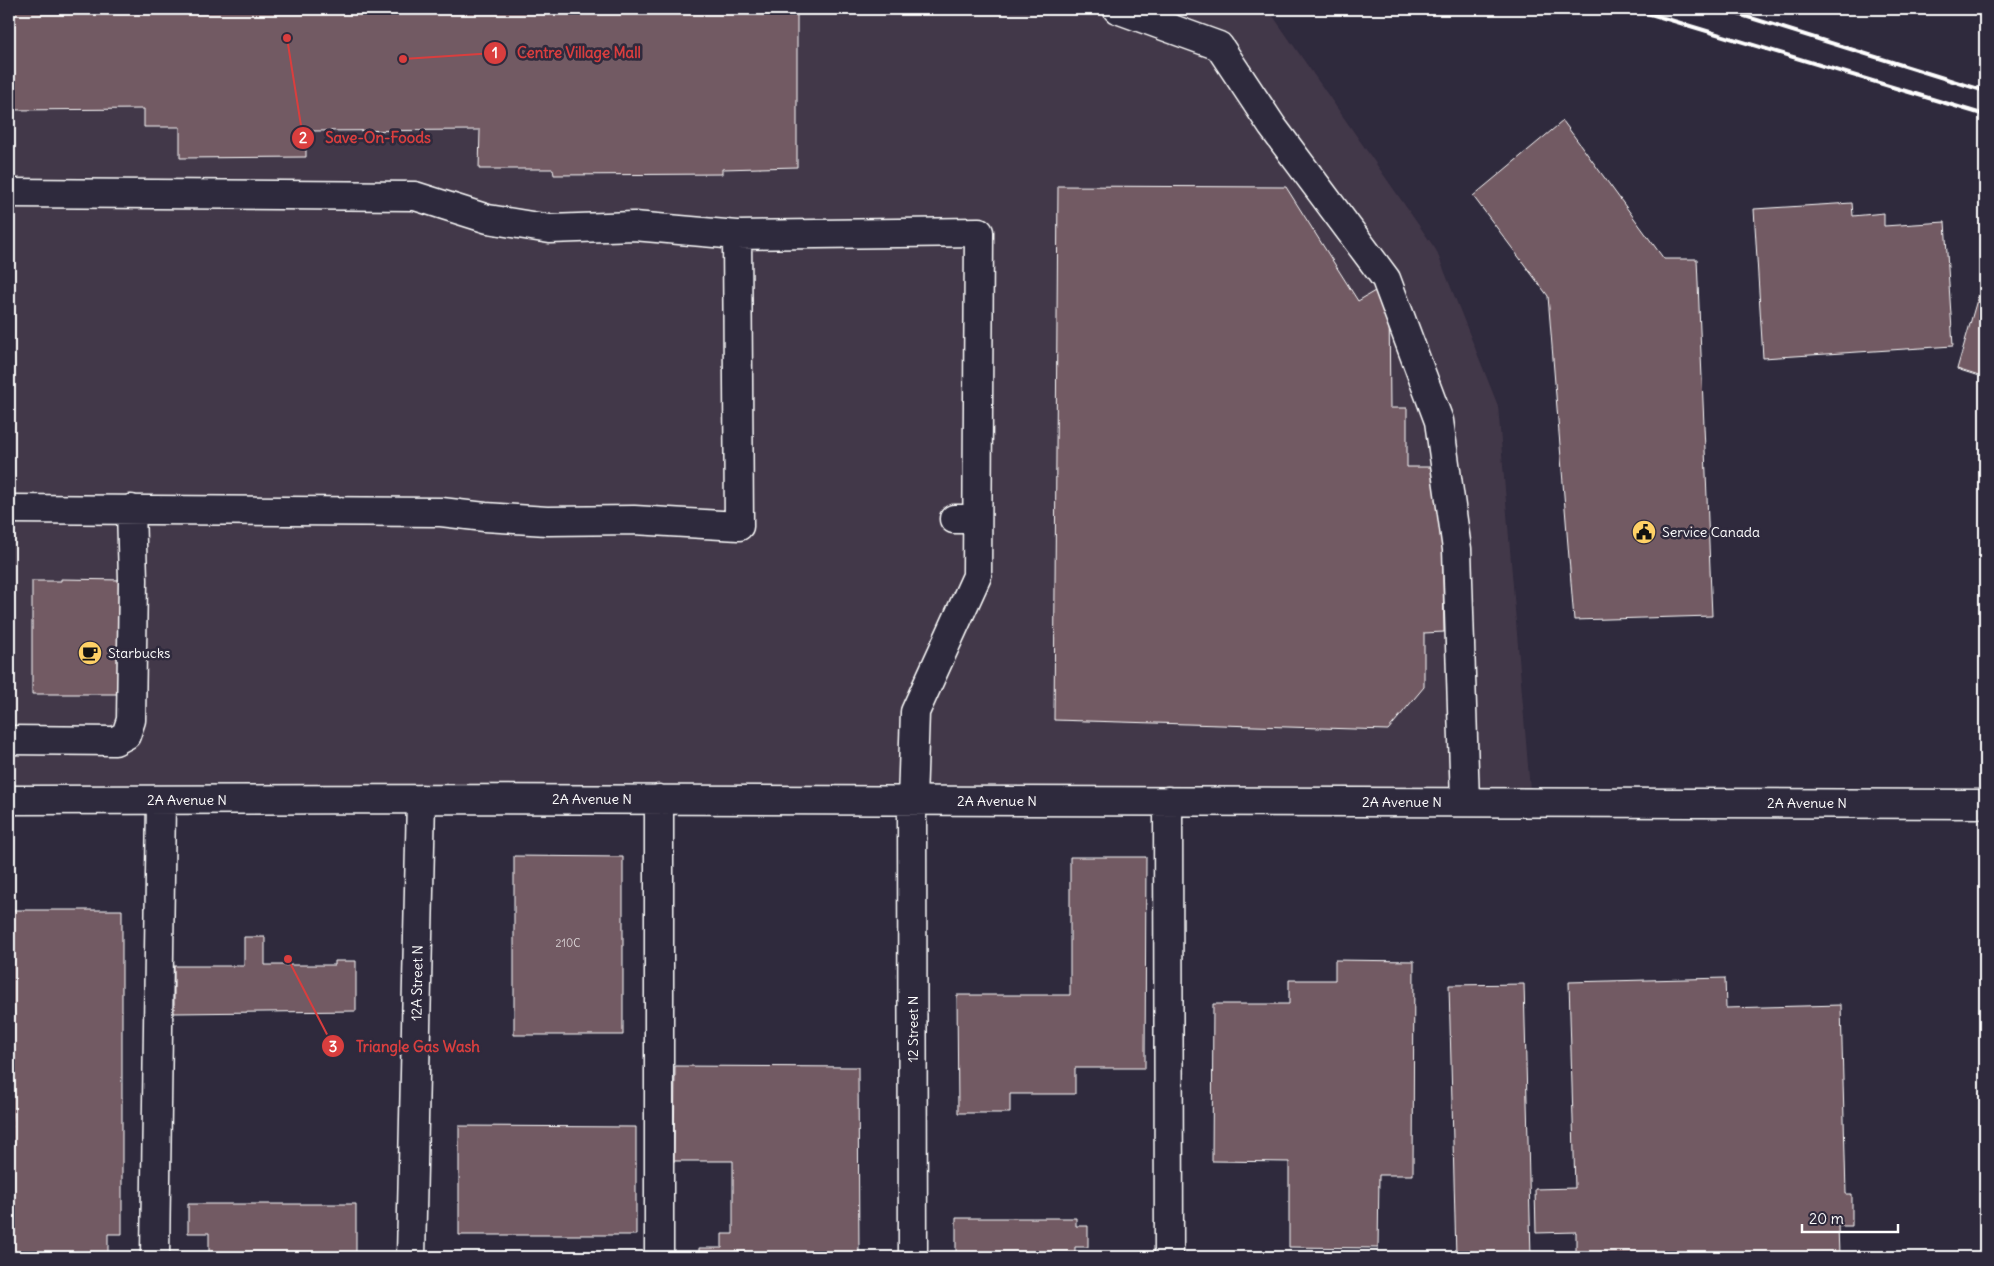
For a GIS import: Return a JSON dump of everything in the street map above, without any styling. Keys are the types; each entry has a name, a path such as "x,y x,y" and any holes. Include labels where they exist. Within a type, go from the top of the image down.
{"street":[{"path":"1117,9 1219,46 1272,126 1386,279 1439,422 1457,548 1465,802"},
{"path":"9,193 414,196 488,219 550,229 634,226 737,235 739,526 634,520 547,521 485,518 441,512 9,508"},
{"name":"12 Street N","path":"737,235 978,232 969,334 966,519 977,576 915,712 912,800 913,1257"},
{"path":"9,740 115,741 126,735 132,720 131,509"},
{"name":"2A Avenue N","path":"9,800 422,799 1985,804"},
{"name":"12A Street N","path":"411,1257 422,799"},
{"path":"155,1257 161,800"},
{"path":"659,800 659,1257"},
{"path":"1168,801 1169,1257"}],"shaded area":[{"path":"9,9 1268,9 1436,250 1498,406 1531,802 9,800"}],"building":[{"path":"9,9 797,9 797,167 722,169 722,174 554,175 553,169 479,169 480,130 306,131 306,157 180,158 180,127 144,127 144,109 9,110"},
{"path":"1563,121 1664,259 1697,259 1712,616 1574,620 1548,296 1473,196"},
{"path":"1058,186 1286,187 1358,301 1380,288 1389,304 1390,408 1407,408 1407,467 1441,467 1444,632 1424,633 1424,687 1388,730 1054,720"},
{"path":"1852,203 1853,216 1884,213 1884,226 1945,222 1953,346 1763,358 1754,209"},
{"path":"1985,272 1985,378 1957,369"},
{"path":"61,579 123,580 121,694 32,694 32,581 61,581"},
{"path":"514,856 623,857 623,1035 514,1035"},
{"path":"1070,857 1146,857 1145,1068 1075,1068 1075,1094 1010,1094 1010,1113 958,1113 957,995 1070,995"},
{"path":"9,910 122,910 122,1234 108,1234 108,1257 9,1257 9,1233 11,1233 11,1013 9,1013"},
{"path":"244,937 265,937 265,965 335,965 335,961 356,961 356,1011 174,1013 174,966 244,966"},
{"path":"1335,960 1414,961 1413,1175 1379,1175 1378,1248 1289,1247 1289,1162 1212,1161 1213,1004 1289,1004 1289,980 1335,980"},
{"path":"1725,978 1726,1008 1841,1005 1846,1194 1852,1194 1852,1226 1838,1226 1839,1255 1824,1255 1824,1257 1576,1257 1576,1232 1536,1233 1535,1189 1575,1188 1569,982"},
{"path":"1524,984 1531,1257 1456,1257 1449,985"},
{"path":"675,1066 858,1067 859,1257 699,1257 699,1248 722,1248 722,1234 733,1234 733,1161 674,1161"},
{"path":"459,1126 636,1127 636,1235 459,1235"},
{"path":"188,1204 356,1204 356,1257 209,1257 209,1233 188,1233"},
{"path":"956,1218 1076,1218 1076,1226 1088,1226 1088,1247 1075,1247 1075,1257 956,1257"}],"railway":[{"path":"1634,9 1985,115"},
{"path":"1722,9 1985,91"}],"place":[{"name":"Save-On-Foods","path":"287,38"},
{"name":"Centre Village Mall","path":"403,59"},
{"name":"Service Canada","path":"1644,532"},
{"name":"Starbucks","path":"90,653"},
{"name":"Triangle Gas Wash","path":"288,959"}]}
